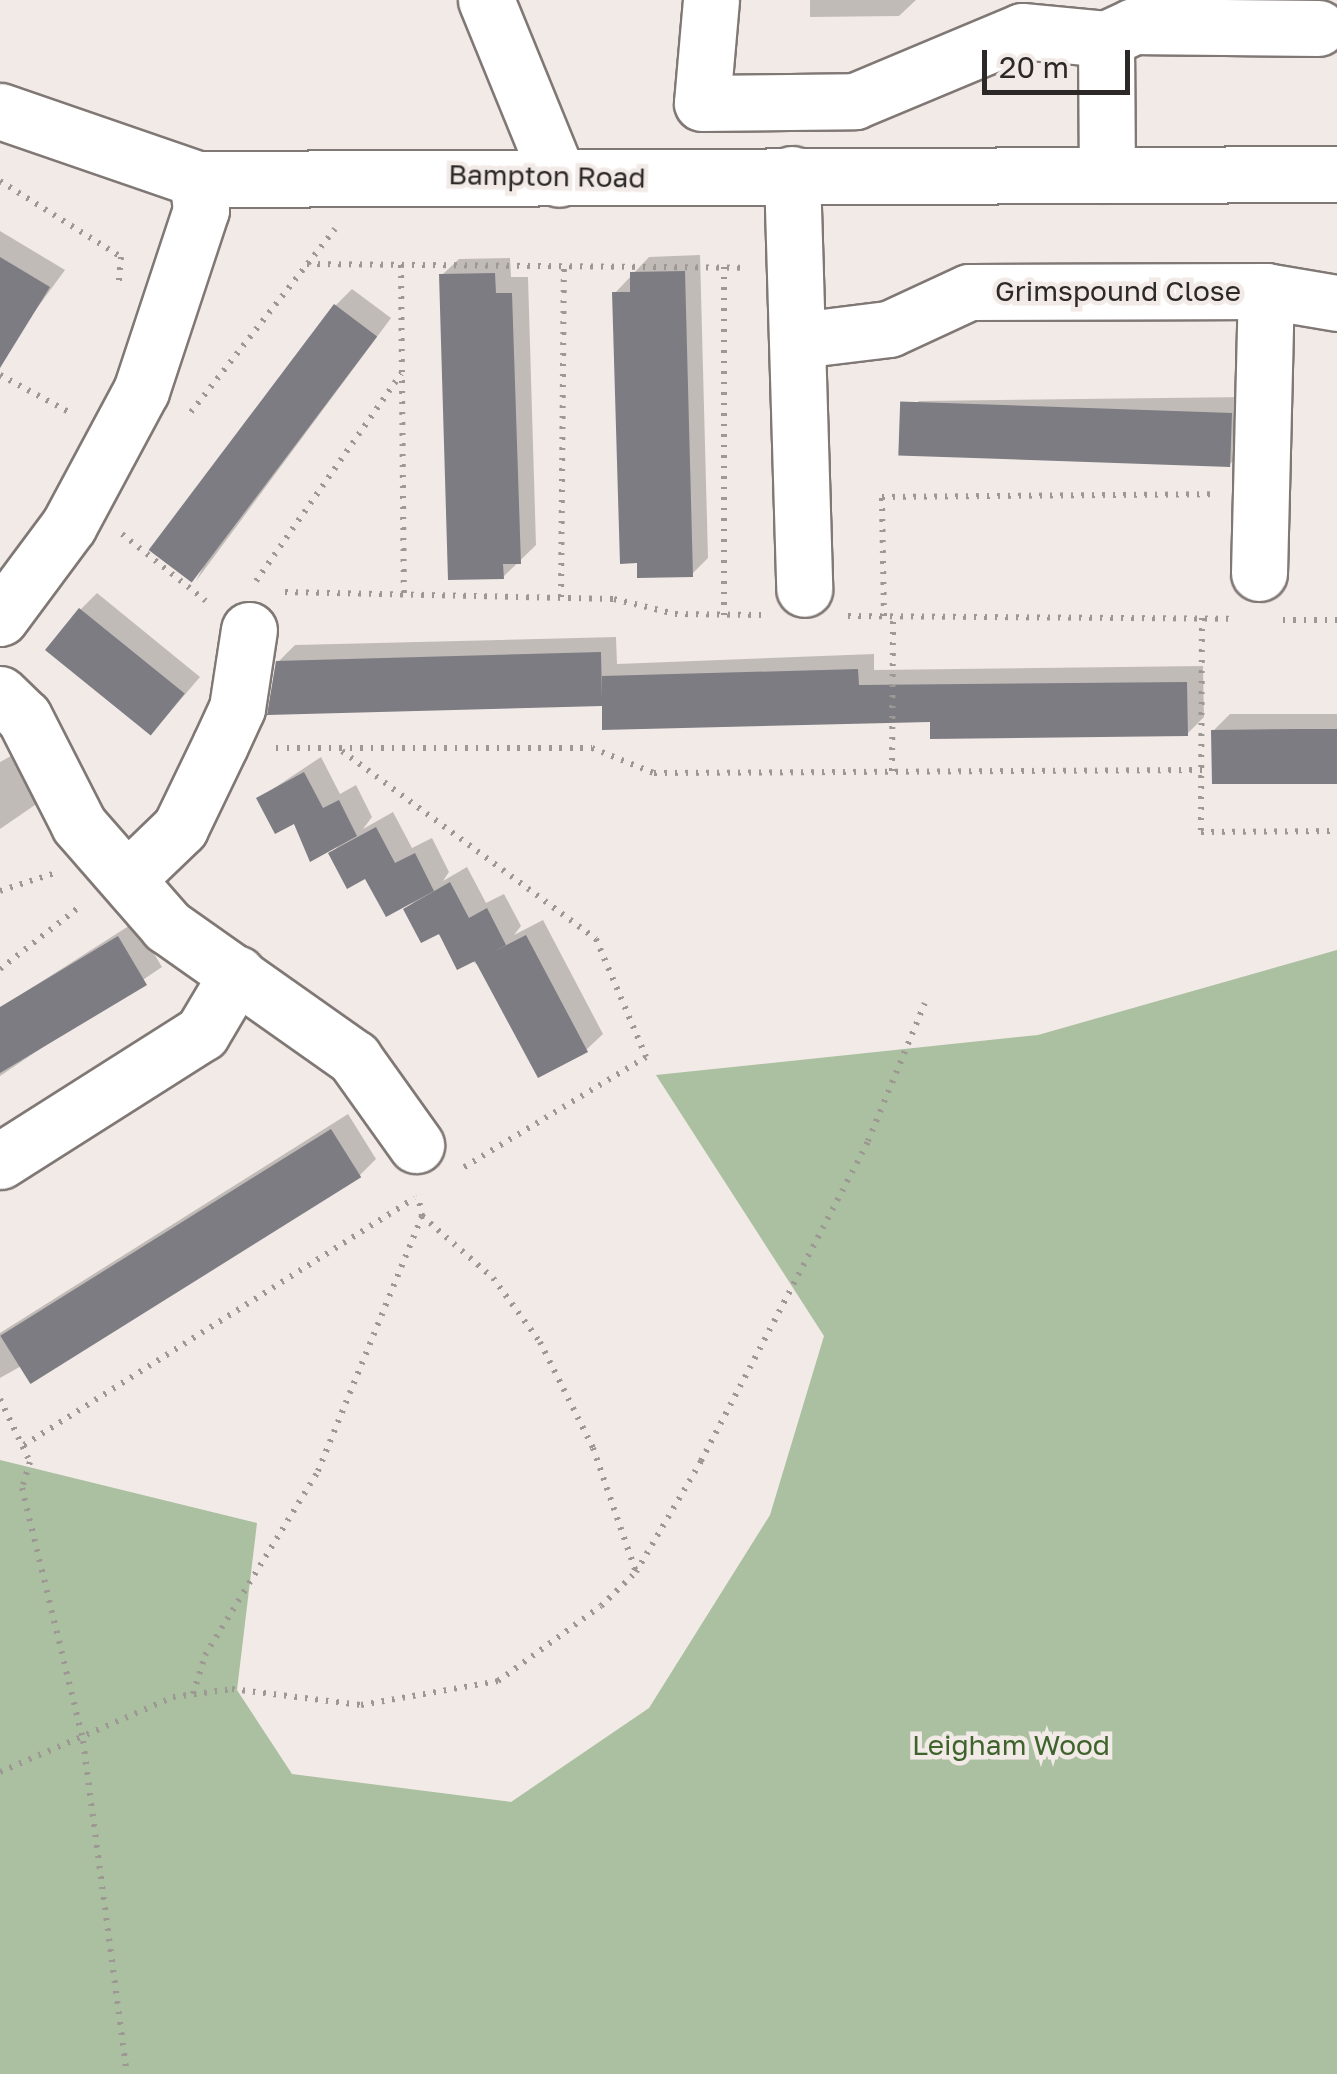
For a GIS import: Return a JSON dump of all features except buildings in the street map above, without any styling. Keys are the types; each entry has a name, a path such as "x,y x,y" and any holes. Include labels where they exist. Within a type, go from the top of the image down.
{"street":[{"path":"486,0 559,179"},
{"path":"711,0 702,104 855,101 1022,31 1125,22 1318,28"},
{"path":"1106,175 1125,22"},
{"name":"Bampton Road","path":"0,111 198,179 379,174 559,179 792,174 1337,174"},
{"path":"792,174 801,607"},
{"path":"0,618 81,502 116,438 174,301 201,210 198,179"},
{"name":"Grimspound Close","path":"1257,604 1266,291"},
{"name":"Grimspound Close","path":"798,340 889,329 969,292 1266,291 1337,303"},
{"path":"124,876 180,828 238,708 233,620"},
{"path":"0,694 24,717 79,824 167,926 354,1058 431,1162"},
{"path":"0,1161 202,1033 238,974"}],"path":[{"path":"176,431 379,174"},
{"path":"0,182 121,257 118,291"},
{"path":"306,264 795,268"},
{"path":"401,265 404,594"},
{"path":"561,597 564,266"},
{"path":"724,268 724,615"},
{"path":"402,373 249,592 561,597 724,615 801,607 889,616 1202,618 1257,604 1337,620"},
{"path":"0,375 116,438"},
{"path":"892,772 882,496 1260,494"},
{"path":"81,502 233,620"},
{"path":"1202,618 1201,832 1337,831"},
{"path":"431,1162 646,1057 596,939 342,751 592,748 654,772 1202,770"},
{"path":"0,969 124,876"},
{"path":"0,1772 192,1694 232,1689 361,1705 498,1681 636,1572 777,1320 925,1003"},
{"path":"24,1445 418,1196 422,1216 318,1471 205,1655 192,1694"},
{"path":"422,1216 493,1278 540,1342 592,1448 636,1572"},
{"path":"0,1398 30,1462 22,1488 82,1741 128,2074"}],"green space":[{"name":"Leigham Wood","path":"1337,950 1337,2074 0,2074 0,1460 257,1523 237,1690 292,1774 511,1802 649,1708 770,1515 824,1336 656,1075 1038,1035"}]}
